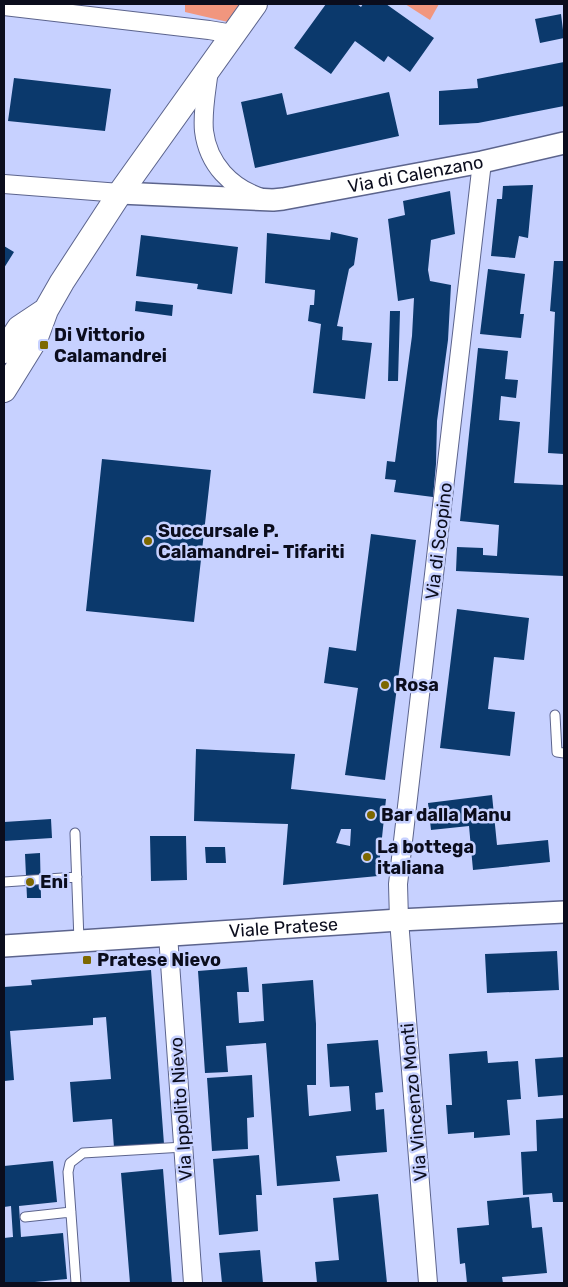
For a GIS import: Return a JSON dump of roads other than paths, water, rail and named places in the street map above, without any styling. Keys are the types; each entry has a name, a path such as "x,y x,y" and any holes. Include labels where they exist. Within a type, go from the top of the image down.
{"main road":[{"path":"4,390 35,340 46,310 62,282 120,193 255,4"},
{"path":"4,351 19,328 46,310"}],"street":[{"path":"4,6 233,34"},
{"name":"Via di Calenzano","path":"209,66 204,129 207,146 213,161 223,174 237,186 264,199"},
{"name":"Via di Calenzano","path":"120,193 283,199 482,162 564,143"},
{"name":"Via di Scopino","path":"399,920 398,884 482,162"},
{"path":"4,184 120,193"},
{"name":"Viale Pratese","path":"4,946 399,920 564,912"},
{"name":"Via Vincenzo Monti","path":"399,920 428,1283"},
{"name":"Via Ippolito Nievo","path":"168,935 193,1283"}],"lane":[{"path":"555,715 557,752 564,753"},
{"path":"75,833 79,941"},
{"path":"4,882 77,877"},
{"path":"76,1283 68,1172 70,1163 83,1153 90,1152 184,1147"},
{"path":"24,1217 71,1212"}],"place":[{"name":"Di Vittorio Calamandrei","path":"44,345"},
{"name":"Succursale P. Calamandrei- Tifariti","path":"148,541"},
{"name":"Rosa","path":"385,685"},
{"name":"Bar dalla Manu","path":"371,815"},
{"name":"La bottega italiana","path":"367,857"},
{"name":"Eni","path":"30,882"},
{"name":"Pratese Nievo","path":"87,960"}]}
